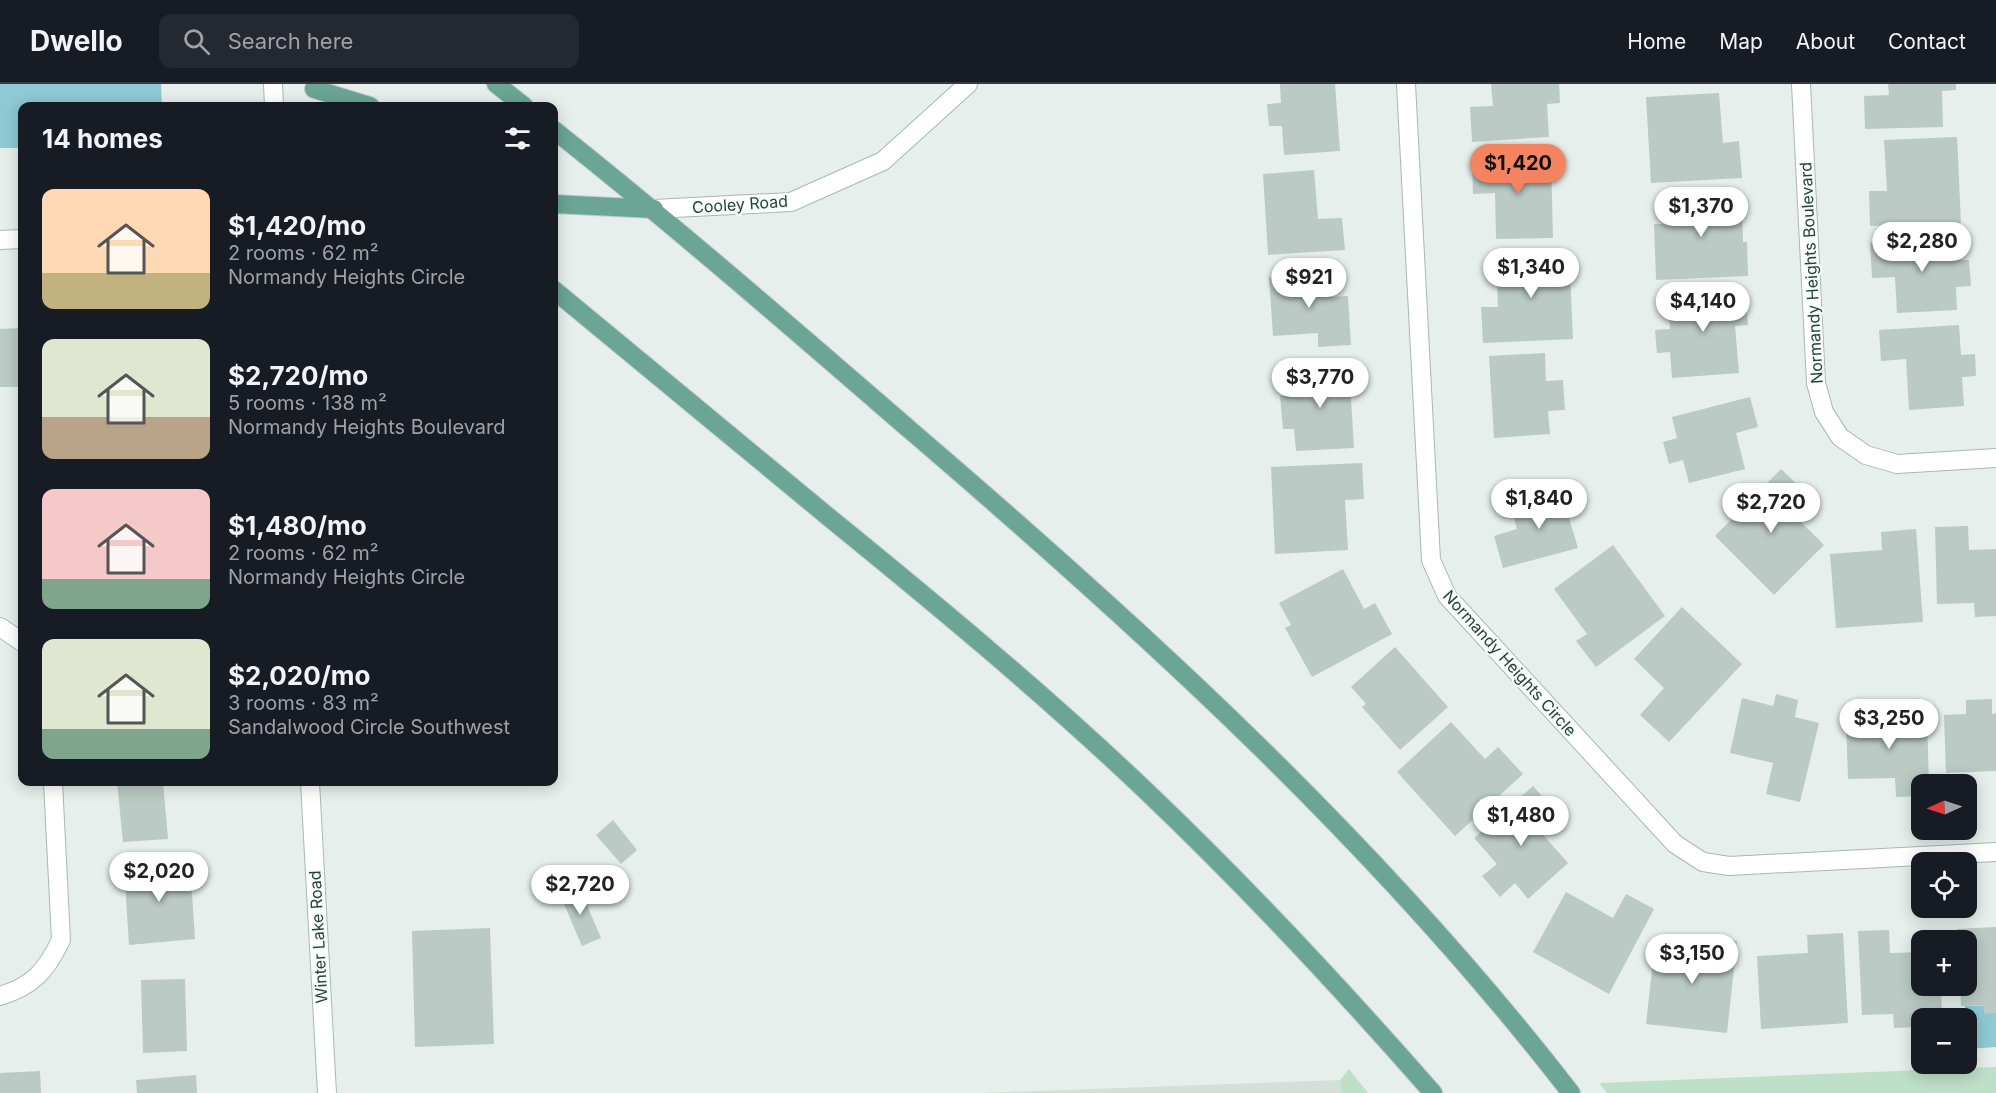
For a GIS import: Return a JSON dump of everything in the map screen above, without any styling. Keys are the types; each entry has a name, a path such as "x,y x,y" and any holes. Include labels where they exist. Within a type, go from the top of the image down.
{"main road":[{"path":"496,84 519,102"},
{"path":"311,87 330,102"},
{"path":"311,87 358,102"},
{"path":"558,133 654,209 1050,550 1174,663 1293,780 1408,901 1519,1026 1571,1093"},
{"path":"558,204 654,209"},
{"path":"558,293 936,604 1077,726 1277,921 1341,988 1433,1093"}],"street":[{"path":"273,84 274,102"},
{"name":"Cooley Road","path":"654,209 791,202 883,161 968,84"},
{"name":"Normandy Heights Circle","path":"1406,84 1431,560 1447,596 1675,844 1703,862 1729,866 1996,852"},
{"name":"Normandy Heights Boulevard","path":"1801,84 1816,383 1824,412 1840,436 1866,455 1897,464 1996,458"},
{"path":"0,240 18,238"},
{"path":"0,627 18,639"},
{"path":"0,996 21,990 50,963 60,940 53,786"},
{"name":"Winter Lake Road","path":"310,786 327,1093"}],"shaded area":[{"path":"1340,1080 1341,1093 978,1093"}],"green space":[{"path":"1996,1067 1996,1093 1607,1093 1599,1083 1911,1070 1911,1074 1977,1074 1977,1068"},
{"path":"1349,1069 1368,1093 1341,1093 1340,1080"}],"water":[{"path":"0,84 161,84 162,102 18,102 18,148 0,148"},
{"path":"1996,1005 1996,1047 1977,1048 1977,1008 1965,1008 1965,1006"}],"building":[{"path":"1280,84 1335,84 1340,151 1284,155 1282,126 1269,126 1267,104 1281,103"},
{"path":"1491,84 1559,84 1560,103 1547,104 1549,137 1472,142 1470,107 1493,106"},
{"path":"1888,84 1956,84 1956,90 1942,91 1943,127 1865,129 1864,96 1889,95"},
{"path":"1719,93 1723,143 1739,141 1742,178 1651,183 1646,97"},
{"path":"1957,137 1961,223 1870,226 1869,191 1887,191 1884,140"},
{"path":"1551,157 1553,238 1496,239 1495,193 1473,194 1472,159"},
{"path":"1314,170 1318,219 1342,218 1345,250 1268,255 1263,174"},
{"path":"1742,194 1743,242 1747,242 1748,276 1656,280 1654,224 1666,224 1665,197"},
{"path":"1954,239 1954,260 1969,260 1971,286 1956,287 1957,310 1897,313 1895,277 1872,278 1870,243"},
{"path":"1569,252 1573,339 1483,343 1481,307 1498,307 1496,255"},
{"path":"1328,273 1330,297 1348,296 1351,345 1318,347 1318,333 1273,336 1269,277"},
{"path":"1746,291 1748,325 1735,326 1739,373 1672,378 1670,352 1657,353 1655,330 1670,329 1668,296"},
{"path":"1959,325 1961,355 1975,354 1976,376 1962,377 1964,406 1909,410 1906,359 1881,361 1879,330"},
{"path":"18,328 18,387 0,387 0,329"},
{"path":"1545,353 1546,381 1563,380 1565,410 1548,411 1550,434 1494,438 1489,356"},
{"path":"1349,366 1354,448 1296,451 1294,429 1283,429 1280,396 1293,396 1291,370"},
{"path":"1750,397 1758,427 1736,433 1745,469 1689,483 1683,460 1669,464 1663,442 1677,438 1672,417"},
{"path":"1362,463 1364,499 1345,500 1348,550 1275,554 1271,467"},
{"path":"1781,469 1807,494 1790,511 1824,545 1774,595 1715,536"},
{"path":"1571,490 1578,515 1569,518 1578,548 1503,568 1494,536 1517,529 1511,507"},
{"path":"1968,526 1969,550 1996,549 1996,616 1975,617 1974,603 1937,604 1935,527"},
{"path":"1916,529 1923,622 1836,628 1830,554 1882,550 1881,532"},
{"path":"1613,545 1665,616 1596,667 1576,641 1587,634 1554,589"},
{"path":"1343,569 1364,609 1375,603 1392,634 1312,677 1285,628 1291,625 1279,603"},
{"path":"1682,607 1742,664 1669,742 1640,715 1664,688 1634,659"},
{"path":"1395,647 1448,707 1400,750 1362,707 1366,704 1351,687"},
{"path":"1776,694 1798,700 1795,717 1819,723 1800,802 1766,794 1773,763 1730,753 1742,698 1773,706"},
{"path":"1992,699 1992,714 1996,713 1996,771 1946,773 1944,715 1966,714 1966,700"},
{"path":"1892,706 1892,718 1927,717 1929,774 1911,774 1911,796 1896,797 1895,778 1848,779 1846,721 1868,720 1867,707"},
{"path":"1451,722 1485,759 1498,747 1523,774 1455,836 1397,772"},
{"path":"117,786 163,786 168,839 123,842"},
{"path":"1533,786 1556,812 1537,828 1568,863 1528,899 1515,883 1500,897 1482,876 1497,864 1474,838"},
{"path":"613,820 637,850 621,864 596,835"},
{"path":"190,862 195,939 129,945 124,867"},
{"path":"579,886 601,938 582,946 560,895"},
{"path":"1566,892 1613,918 1626,894 1654,909 1609,994 1533,952"},
{"path":"1996,927 1996,1013 1984,1014 1984,1005 1961,1006 1960,996 1977,996 1977,930 1957,929"},
{"path":"490,928 494,1044 415,1047 412,931"},
{"path":"1889,930 1890,953 1911,952 1911,996 1941,996 1942,1008 1911,1008 1911,1027 1894,1028 1893,1014 1862,1015 1858,931"},
{"path":"1843,933 1848,1023 1761,1029 1757,956 1808,953 1807,935"},
{"path":"1701,937 1737,941 1727,1033 1646,1024 1655,943 1700,947"},
{"path":"185,979 187,1051 143,1053 141,980"},
{"path":"40,1071 41,1093 0,1093 0,1073"},
{"path":"196,1075 197,1093 137,1093 136,1080"}]}
